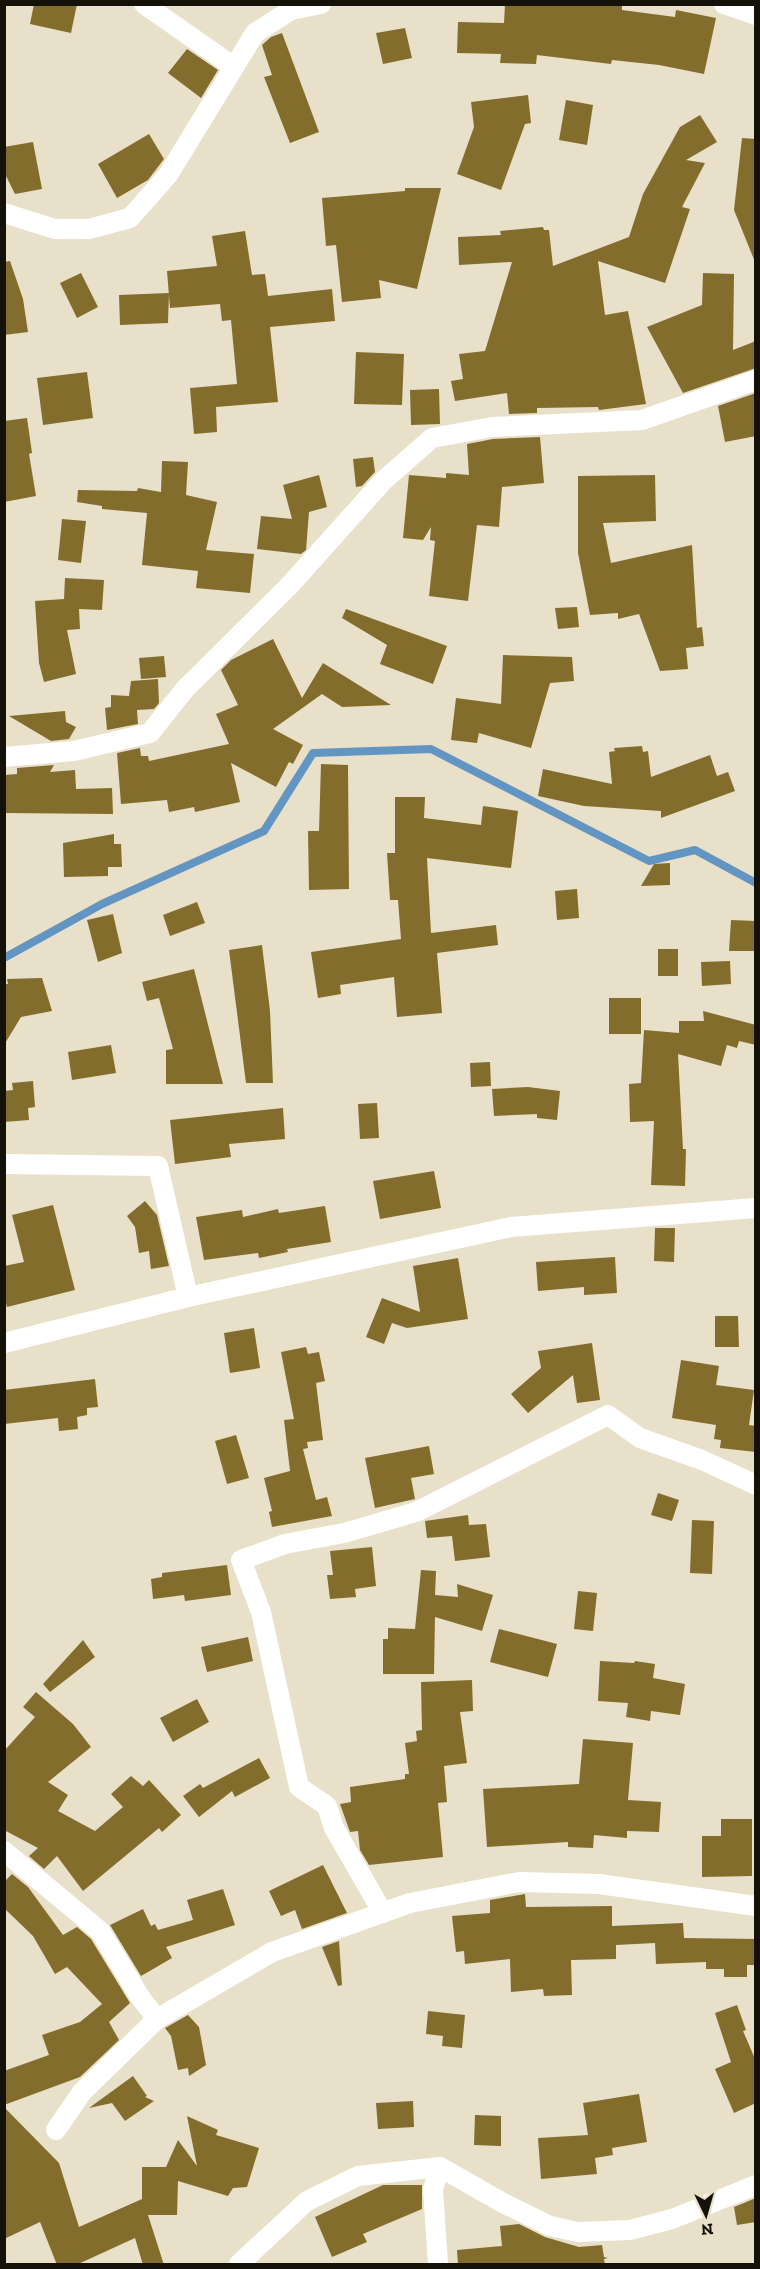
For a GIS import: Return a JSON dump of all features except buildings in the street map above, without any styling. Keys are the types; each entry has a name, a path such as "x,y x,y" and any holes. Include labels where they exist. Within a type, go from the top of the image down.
{"street":[{"path":"144,4 234,67"},
{"path":"4,213 55,229 89,229 130,218 168,175 255,33 290,7 321,4"},
{"path":"724,4 756,15"},
{"path":"4,757 74,751 150,733 185,689 289,586 383,481 432,438 492,427 642,420 756,380"},
{"path":"4,1164 158,1166 188,1297"},
{"path":"4,1342 188,1297 511,1227 755,1206"},
{"path":"383,1913 334,1828 327,1806 299,1787 261,1612 241,1560 285,1544 344,1533 416,1512 608,1415 640,1438 702,1460 756,1485"},
{"path":"4,1851 100,1930 140,1997 157,2019"},
{"path":"56,2130 81,2092 157,2019 272,1952 410,1903 519,1882 599,1884 756,1906"},
{"path":"438,2265 433,2190 440,2167"},
{"path":"239,2265 307,2200 358,2176 440,2167 503,2203 550,2226 578,2232 630,2230 672,2219 756,2185"}],"waterway":[{"path":"4,958 102,904 264,831 313,753 431,749 649,861 695,850 756,883"}]}
